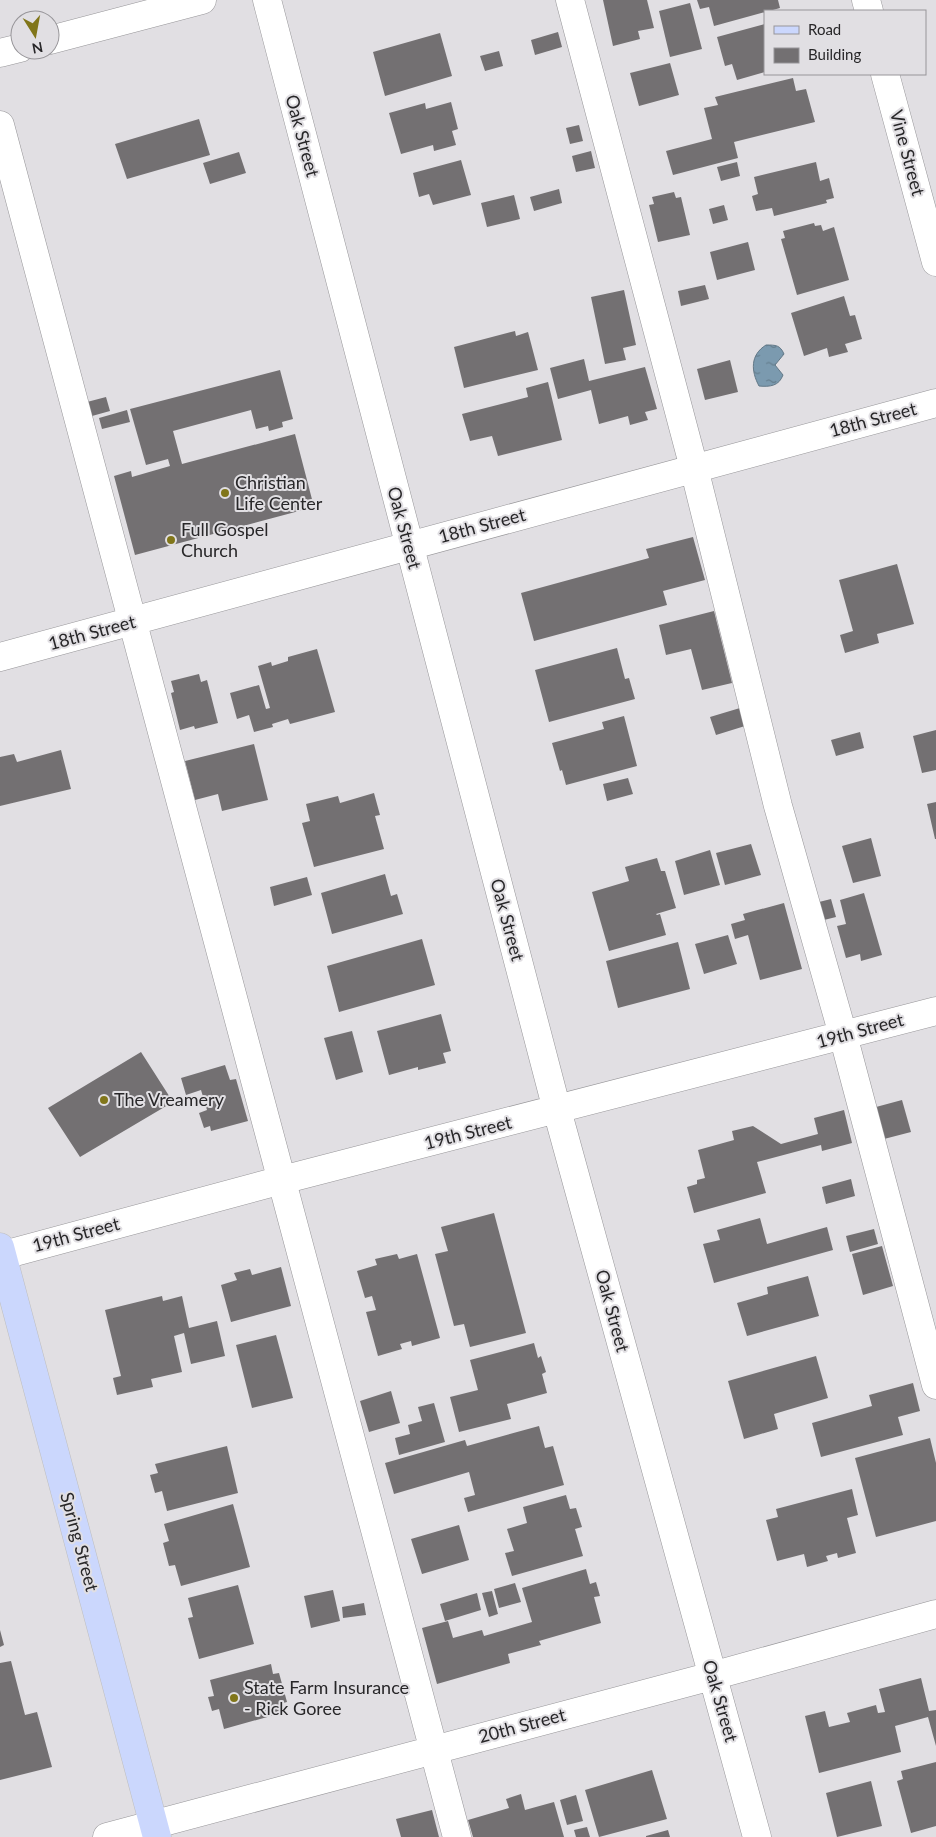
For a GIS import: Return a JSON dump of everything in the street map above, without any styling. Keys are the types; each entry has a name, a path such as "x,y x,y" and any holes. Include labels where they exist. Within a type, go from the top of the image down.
{"main road":[{"name":"Spring Street","path":"1,1252 156,1831"}],"street":[{"path":"60,37 202,0"},
{"name":"Oak Street","path":"267,0 556,1110 757,1837"},
{"path":"570,0 694,468 778,806 843,1035 936,1385"},
{"name":"Vine Street","path":"885,75 936,262"},
{"path":"0,126 456,1837"},
{"name":"18th Street","path":"0,657 936,403"},
{"name":"19th Street","path":"1,1252 936,1011"},
{"name":"20th Street","path":"107,1837 156,1831 433,1750 936,1614"}],"water":[{"path":"766,345 777,346 784,354 775,365 783,375 779,382 774,385 759,386 753,369 757,354"}],"building":[{"path":"603,0 647,0 654,28 638,31 640,39 613,46"},
{"path":"697,0 778,0 780,8 764,10 764,12 714,26 709,7 700,9"},
{"path":"690,3 702,49 670,57 659,11"},
{"path":"764,24 764,72 737,80 732,64 725,66 717,37"},
{"path":"558,32 562,47 535,55 531,40"},
{"path":"440,33 452,76 385,96 373,52"},
{"path":"499,51 503,66 485,71 480,56"},
{"path":"670,63 679,95 639,106 630,73"},
{"path":"793,78 796,91 806,89 815,122 734,142 738,158 673,175 666,151 712,139 704,108 718,105 715,97"},
{"path":"451,102 458,129 452,131 456,145 434,151 433,145 401,154 389,113 425,103 426,109"},
{"path":"199,119 210,155 127,179 115,144"},
{"path":"579,125 583,141 570,144 566,128"},
{"path":"591,151 595,168 576,172 572,156"},
{"path":"239,152 246,173 210,184 203,163"},
{"path":"461,160 471,195 433,205 429,194 419,197 413,173"},
{"path":"737,162 740,176 721,181 717,167"},
{"path":"816,162 820,181 829,178 834,198 826,200 827,203 774,216 772,208 756,211 752,196 758,194 754,177"},
{"path":"559,189 562,203 534,211 530,197"},
{"path":"674,192 676,198 681,197 690,235 658,242 649,205 654,204 652,197"},
{"path":"514,195 520,219 487,227 481,203"},
{"path":"724,205 728,220 713,224 709,209"},
{"path":"814,223 815,226 821,225 823,231 834,227 849,280 797,295 781,239 785,238 783,231"},
{"path":"748,242 755,270 717,280 710,252"},
{"path":"705,285 709,299 681,306 678,291"},
{"path":"624,290 636,345 623,348 626,360 605,364 591,297"},
{"path":"844,296 850,316 855,315 862,339 845,344 848,352 829,357 827,348 804,356 791,313"},
{"path":"515,331 516,336 528,332 538,370 464,388 454,347"},
{"path":"584,359 589,381 645,367 657,409 645,412 648,420 630,425 628,416 599,424 591,390 558,399 550,368"},
{"path":"730,360 738,392 705,400 697,369"},
{"path":"280,370 293,419 282,422 283,427 269,431 268,426 256,429 251,410 173,431 182,464 295,434 314,507 135,555 114,476 131,471 132,477 170,466 168,459 146,465 130,409"},
{"path":"548,382 562,440 498,456 492,436 470,441 462,414 528,397 526,388"},
{"path":"106,397 110,411 92,416 87,402"},
{"path":"127,410 130,422 102,429 99,418"},
{"path":"693,537 705,580 663,591 667,605 534,641 521,593 649,558 646,549"},
{"path":"897,564 914,624 877,634 879,643 845,653 840,635 853,631 839,580"},
{"path":"714,611 732,683 702,690 691,649 666,655 659,625"},
{"path":"617,648 625,679 629,678 635,699 549,722 535,670"},
{"path":"317,649 335,712 290,724 288,719 272,724 273,727 254,732 249,715 237,719 230,693 259,685 266,709 270,708 258,666 271,662 272,666 288,661 288,657"},
{"path":"199,674 201,682 207,680 218,723 195,729 194,726 180,730 171,693 174,692 171,681"},
{"path":"740,708 745,726 716,735 710,717"},
{"path":"624,716 637,766 566,785 552,743 604,729 602,722"},
{"path":"936,730 936,770 922,773 913,736"},
{"path":"860,732 864,748 836,756 831,740"},
{"path":"254,744 268,800 222,811 218,794 195,800 185,761"},
{"path":"61,750 71,789 0,806 0,757 14,754 17,762"},
{"path":"628,778 633,794 607,801 603,784"},
{"path":"374,793 380,815 375,816 384,849 314,867 302,823 310,821 306,804 338,796 340,803"},
{"path":"936,802 936,839 935,839 927,804"},
{"path":"871,838 881,876 853,883 842,846"},
{"path":"751,844 761,875 725,885 716,853"},
{"path":"710,850 720,885 684,895 675,861"},
{"path":"657,858 661,871 665,871 676,908 656,914 660,914 666,935 609,951 592,892 629,881 625,867"},
{"path":"385,874 391,896 397,894 403,914 332,934 321,893"},
{"path":"307,877 312,895 274,906 270,887"},
{"path":"864,893 882,955 861,961 860,954 846,958 837,926 846,924 840,900"},
{"path":"831,899 836,917 824,920 819,902"},
{"path":"784,903 802,969 760,980 748,935 735,939 731,924 745,920 743,914"},
{"path":"728,935 737,964 704,974 695,944"},
{"path":"422,939 435,985 339,1012 327,966"},
{"path":"678,942 690,989 618,1008 606,961"},
{"path":"441,1014 451,1051 443,1053 446,1063 418,1070 418,1067 389,1075 377,1031"},
{"path":"352,1031 363,1072 336,1080 324,1038"},
{"path":"141,1052 173,1102 80,1157 48,1108"},
{"path":"225,1065 230,1080 236,1079 248,1121 211,1131 210,1126 204,1128 199,1113 207,1110 201,1090 186,1095 181,1078"},
{"path":"902,1100 911,1132 884,1139 876,1107"},
{"path":"844,1110 852,1143 822,1151 821,1145 757,1162 766,1193 694,1213 687,1187 697,1184 697,1180 705,1178 698,1150 734,1140 732,1131 753,1126 781,1144 818,1134 814,1118"},
{"path":"851,1179 855,1196 826,1204 822,1187"},
{"path":"494,1213 526,1333 470,1347 464,1324 454,1326 435,1254 448,1251 441,1227"},
{"path":"760,1218 767,1244 827,1227 833,1250 714,1283 703,1244 720,1240 717,1230"},
{"path":"874,1229 878,1244 850,1252 846,1236"},
{"path":"882,1246 893,1286 863,1295 852,1254"},
{"path":"397,1254 399,1259 417,1254 440,1338 412,1346 411,1341 400,1344 402,1349 378,1356 366,1312 376,1310 372,1296 365,1298 357,1271 377,1265 375,1259"},
{"path":"281,1267 291,1306 231,1322 221,1285 237,1280 234,1273 250,1269 252,1275"},
{"path":"808,1276 819,1316 747,1336 737,1303 768,1294 767,1287"},
{"path":"162,1296 163,1301 182,1296 189,1328 217,1321 225,1356 191,1364 184,1333 174,1336 182,1372 151,1379 153,1387 117,1395 113,1378 121,1376 105,1310"},
{"path":"276,1335 293,1398 252,1408 236,1345"},
{"path":"534,1343 538,1358 541,1356 546,1372 542,1374 547,1393 507,1404 511,1419 459,1432 450,1397 478,1390 470,1360"},
{"path":"816,1356 828,1398 774,1414 778,1429 744,1439 728,1381"},
{"path":"913,1383 920,1411 898,1417 903,1435 821,1457 812,1423 872,1406 869,1395"},
{"path":"391,1391 400,1423 369,1432 360,1401"},
{"path":"434,1403 445,1442 399,1455 395,1438 410,1434 408,1425 422,1421 418,1407"},
{"path":"539,1426 545,1448 553,1446 564,1485 468,1512 464,1498 475,1495 469,1472 394,1494 385,1463 465,1440 467,1446"},
{"path":"930,1438 936,1463 936,1521 876,1537 855,1458"},
{"path":"227,1446 238,1493 167,1511 162,1491 155,1493 150,1475 158,1473 155,1464"},
{"path":"852,1489 858,1515 847,1518 856,1553 838,1558 837,1553 826,1556 828,1561 807,1567 804,1554 777,1561 766,1520 778,1517 776,1509"},
{"path":"566,1495 570,1509 576,1508 582,1527 575,1529 583,1556 512,1576 505,1553 514,1551 507,1529 527,1523 523,1507"},
{"path":"233,1504 250,1567 181,1586 175,1565 169,1566 163,1543 169,1541 164,1524"},
{"path":"459,1525 469,1560 422,1574 411,1539"},
{"path":"586,1569 590,1584 596,1582 600,1596 594,1597 601,1623 539,1641 541,1645 508,1654 510,1663 437,1684 422,1628 448,1621 453,1638 482,1630 484,1636 532,1622 522,1588"},
{"path":"515,1583 521,1602 499,1608 494,1589"},
{"path":"238,1585 254,1644 199,1659 188,1618 193,1617 188,1598"},
{"path":"333,1590 340,1621 311,1628 304,1596"},
{"path":"492,1591 498,1614 489,1617 482,1593"},
{"path":"477,1593 481,1610 445,1621 440,1604"},
{"path":"364,1603 366,1615 343,1618 342,1607"},
{"path":"0,1630 4,1645 0,1647"},
{"path":"11,1661 25,1715 37,1712 52,1767 0,1780 0,1663"},
{"path":"271,1664 273,1674 279,1673 287,1702 283,1703 285,1712 224,1729 219,1709 212,1711 208,1697 214,1696 210,1680"},
{"path":"921,1678 929,1711 936,1710 936,1746 928,1717 895,1726 901,1752 819,1773 805,1716 825,1711 829,1727 850,1722 847,1713 876,1705 878,1713 885,1712 879,1689"},
{"path":"936,1762 936,1826 911,1833 897,1781 903,1779 901,1771"},
{"path":"652,1770 667,1819 599,1837 585,1790"},
{"path":"871,1781 882,1826 837,1837 826,1793"},
{"path":"521,1794 525,1810 554,1802 564,1837 473,1837 468,1820 509,1808 506,1799"},
{"path":"576,1795 583,1821 567,1825 560,1800"},
{"path":"432,1810 439,1837 401,1837 396,1819"},
{"path":"587,1827 590,1837 576,1837 574,1830"},
{"path":"668,1830 670,1837 646,1837 646,1836"}],"place":[{"name":"Christian Life Center","path":"225,493"},
{"name":"Full Gospel Church","path":"171,540"},
{"name":"The Vreamery","path":"104,1100"},
{"name":"State Farm Insurance - Rick Goree","path":"234,1698"}]}
